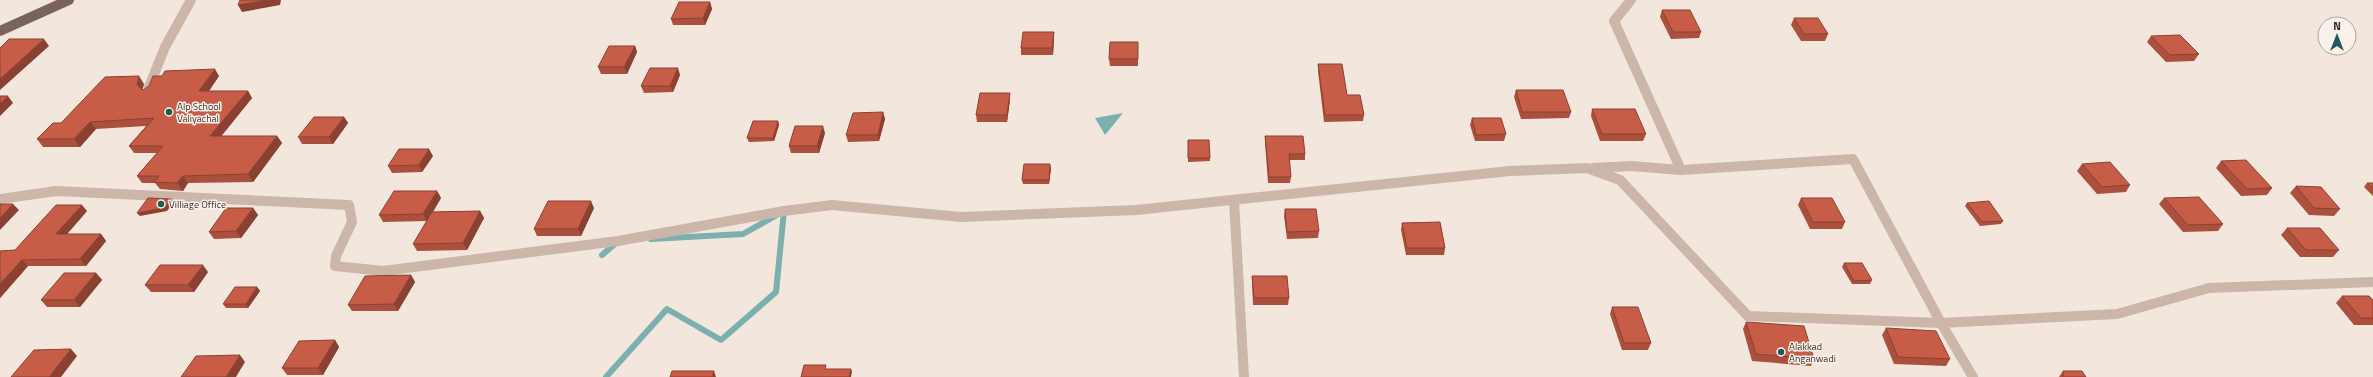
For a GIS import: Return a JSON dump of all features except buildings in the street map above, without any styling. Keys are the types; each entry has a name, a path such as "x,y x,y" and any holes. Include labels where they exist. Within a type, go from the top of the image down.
{"main road":[{"path":"0,31 69,0"}],"street":[{"path":"148,91 165,47 191,0"},
{"path":"1631,0 1614,20 1681,170"},
{"path":"0,199 56,191 326,202 348,205 352,222 336,256 335,266 383,271 618,241 784,211 832,205 961,217 1136,210 1510,171 1631,166 1681,170 1853,158 1941,323 1973,377"},
{"path":"1587,168 1620,180 1748,316 1941,323 2117,314 2209,288 2373,282"},
{"path":"1234,200 1244,377"}],"water":[{"path":"1123,113 1105,135 1095,118"}],"waterway":[{"path":"606,377 667,309 721,340 776,292 784,211 743,234 651,239"},
{"path":"602,255 616,243"}],"place":[{"name":"Alp School Valiyachal","path":"169,112"},
{"name":"Villiage Office","path":"161,204"},
{"name":"Alakkad Anganwadi","path":"1781,352"}]}
